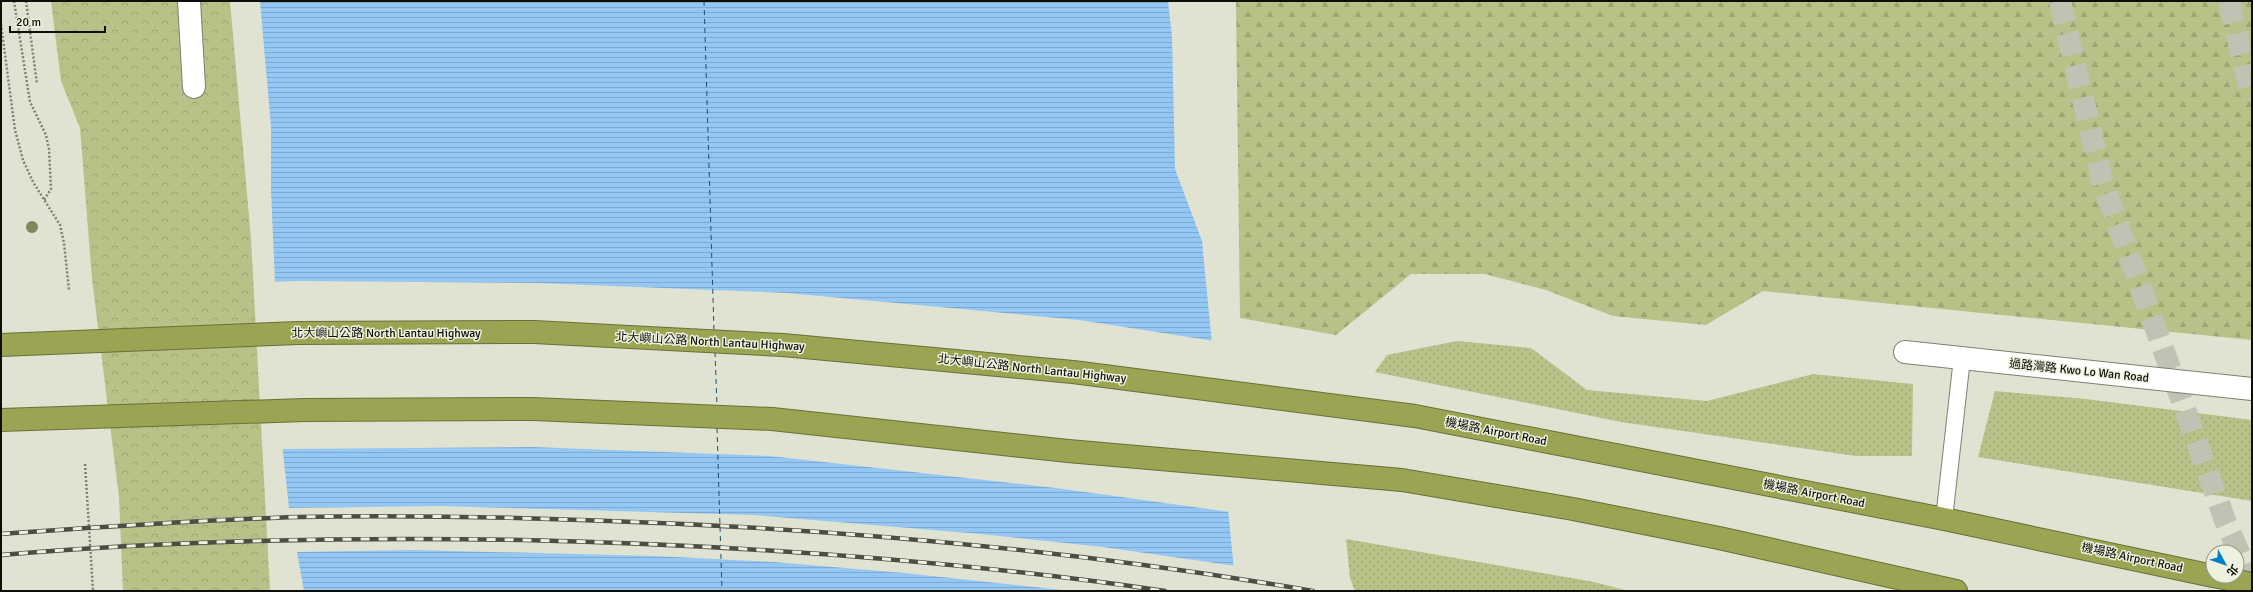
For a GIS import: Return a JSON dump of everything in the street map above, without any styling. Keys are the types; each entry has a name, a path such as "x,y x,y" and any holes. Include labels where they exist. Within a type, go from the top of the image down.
{"highway":[{"name":"北大嶼山公路 North Lantau Highway","path":"1,345 298,333 534,332 783,345 1074,372 1415,416"},
{"path":"1,420 304,410 533,409 772,418 1068,451 1402,480 1573,509 1719,538 1956,591"},
{"name":"機場路 Airport Road","path":"1415,416 1944,519 2205,574"}],"street":[{"path":"189,1 194,87"},
{"name":"過路灣路 Kwo Lo Wan Road","path":"1905,352 2252,389"}],"lane":[{"path":"1944,519 1962,358"}],"path":[{"path":"14,1 26,87 30,102 46,135 49,149 51,189 44,200"},
{"path":"26,1 37,84"},
{"path":"1,24 17,137 23,160 44,200 60,225 64,243 69,290"},
{"path":"85,464 93,591"}],"green space":[{"path":"51,1 230,1 251,239 270,591 123,591 119,497 92,279 80,128 61,81"},
{"path":"1236,1 2252,1 2252,340 1763,291 1706,325 1613,316 1546,290 1485,274 1411,274 1336,335 1240,318"},
{"path":"1457,341 1531,348 1587,390 1707,401 1813,374 1913,384 1912,456 1856,456 1621,422 1375,372 1387,355"},
{"path":"1995,391 2086,399 2252,420 2252,501 1978,457"},
{"path":"1346,539 1594,582 1628,591 1355,591 1350,578"}],"water":[{"path":"260,1 1168,1 1172,36 1175,169 1202,241 1236,591 304,591 289,508 282,443 271,191 271,127"}],"pier":[{"path":"273,282 537,283 787,293 1079,320 1214,341 1230,512 1064,489 770,456 532,447 281,449"},
{"path":"441,506 754,515 981,534 1103,547 1236,566 1238,591 1072,591 904,573 774,562 655,556 414,550 295,552 287,508"}],"ferry route":[{"path":"704,1 714,331"},
{"path":"715,352 717,406"},
{"path":"717,428 722,591"}],"tunnel":[{"path":"2060,1 2102,180 2226,523 2252,582"},
{"path":"2229,1 2252,99"}],"railway":[{"path":"1,534 261,518 337,516 493,517 697,525 874,536 1050,553 1138,564 1313,591"},
{"path":"1,555 131,546 327,539 458,539 603,542 764,550 845,556 1005,571 1165,591"}]}
